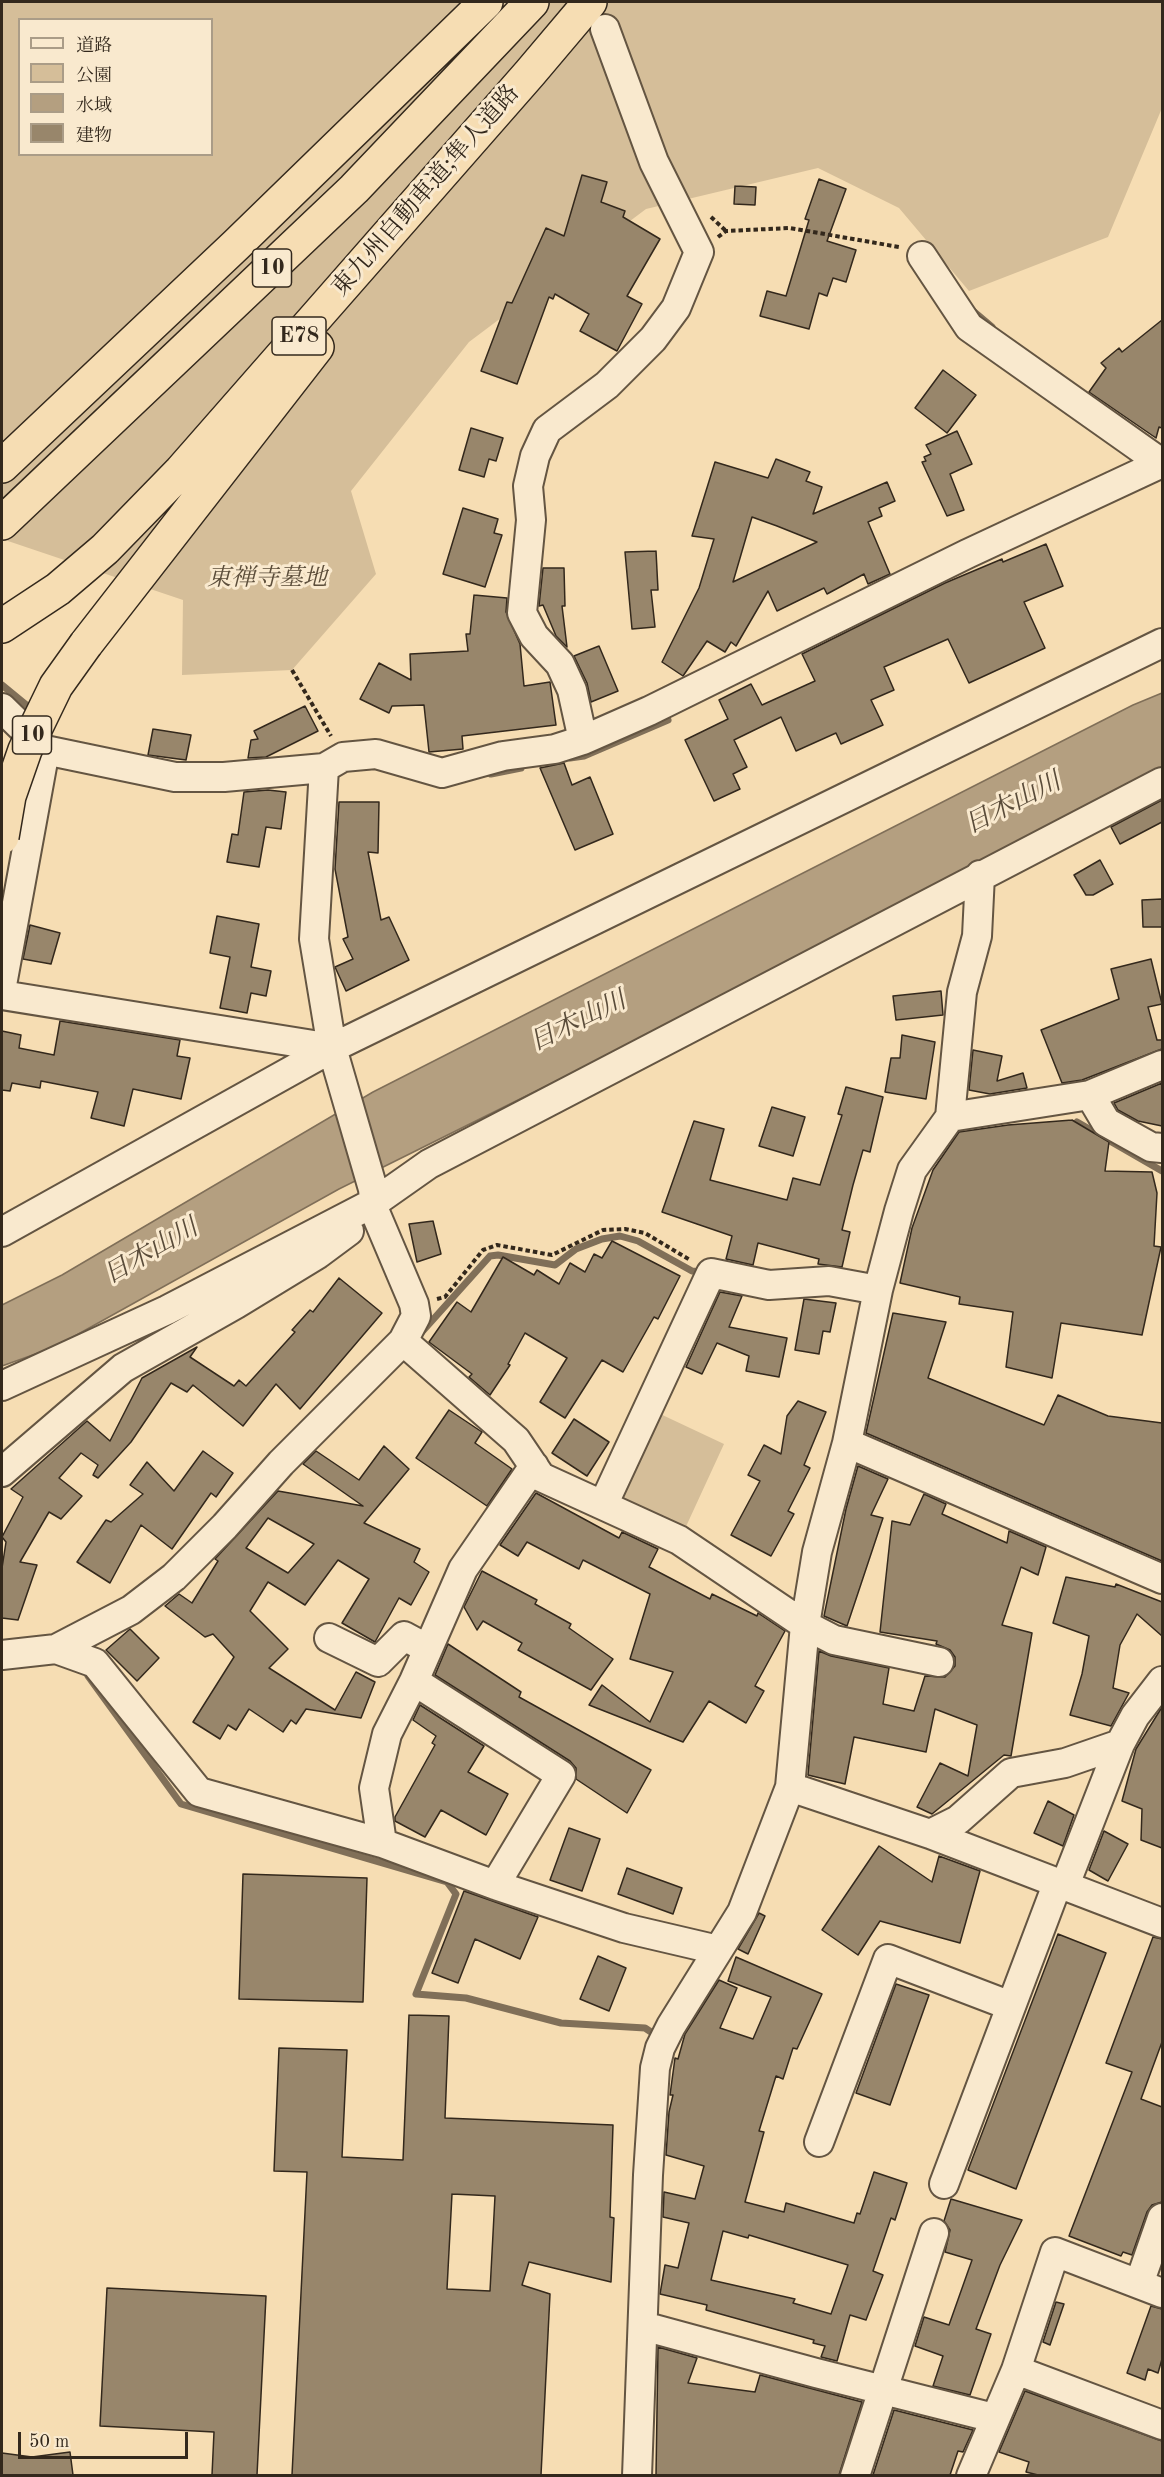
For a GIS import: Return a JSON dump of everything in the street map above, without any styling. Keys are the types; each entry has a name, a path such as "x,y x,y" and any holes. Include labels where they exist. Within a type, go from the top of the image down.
{"highway":[{"path":"2,466 144,333 486,2"},
{"name":"10","path":"2,524 354,189 532,2"},
{"name":"東九州自動車道;隼人道路","path":"2,626 58,589 105,549 181,471 530,73 597,15"},
{"name":"10","path":"2,837 9,796 25,750 56,686 86,644 530,73"}],"street":[{"path":"583,740 572,690 560,664 534,636 522,613 531,520 528,486 535,456 547,430 607,385 653,339 676,308 699,252 654,162 597,15"},
{"path":"2,708 45,750 175,777 224,777 376,754 442,773 503,756 555,750 583,740 967,554 1120,484 1161,462 969,327 922,256"},
{"path":"2,1232 333,1056 1162,643"},
{"path":"2,985 45,750"},
{"path":"2,1654 56,1649 131,1610 174,1577 225,1526 281,1462 403,1341 416,1316 414,1304 374,1201 333,1056 314,939 334,762"},
{"path":"2,1386 167,1310 374,1201 429,1164 664,1044 980,875 1162,782"},
{"path":"637,2475 648,2175 655,2068 660,2048 742,1912 790,1787 805,1625 818,1552 847,1443 878,1290 898,1211 912,1170 950,1117 962,992 977,936 980,875"},
{"path":"2,995 333,1056"},
{"path":"950,1117 1090,1095 1162,1065"},
{"path":"1090,1095 1106,1122 1150,1147 1162,1148"},
{"path":"2,1472 123,1368 318,1254 374,1201"},
{"path":"603,1503 711,1273 769,1285 829,1281 878,1290"},
{"path":"403,1341 516,1440 541,1477 603,1503 679,1540 805,1625 834,1640 939,1662"},
{"path":"847,1443 1162,1579"},
{"path":"382,1843 374,1788 387,1734 414,1681 463,1569 534,1466"},
{"path":"329,1638 378,1662 404,1636 428,1649"},
{"path":"56,1649 95,1663 199,1792 382,1843 495,1885 624,1928 718,1950"},
{"path":"414,1681 561,1775 495,1885"},
{"path":"944,2184 1011,2006 1120,1744 1135,1716 1162,1681"},
{"path":"930,1834 958,1820 1011,1773 1065,1763 1120,1744"},
{"path":"790,1787 930,1834 1162,1923"},
{"path":"819,2142 888,1959 1011,2006"},
{"path":"971,2475 1016,2370 1055,2252 1151,2288 1162,2218"},
{"path":"855,2475 934,2233"},
{"path":"643,2326 994,2418"},
{"path":"1016,2370 1162,2425"}],"path":[{"path":"699,252 726,231 790,228 905,248 922,256"},
{"path":"292,670 334,762"},
{"path":"414,1304 445,1297 483,1250 497,1245 552,1255 603,1230 625,1229 645,1233 711,1273"}],"green space":[{"name":"東禅寺墓地","path":"2,2 1162,2 1162,108 1108,237 969,291 899,208 818,168 646,209 469,342 351,491 376,574 292,670 182,675 183,600 2,539"},
{"path":"656,1412 724,1444 683,1533 621,1505 616,1493"}],"water":[{"name":"日木山川","path":"1162,693 1162,771 693,1013 339,1189 55,1347 2,1366 2,1305 62,1275 373,1092 1133,705"}],"building":[{"path":"582,175 607,182 601,202 625,211 623,217 660,239 627,296 642,304 617,351 580,331 589,314 555,294 553,299 549,297 517,384 481,371 507,302 512,303 546,228 564,236"},
{"path":"819,179 846,189 827,241 856,250 846,282 833,278 827,296 819,293 809,329 760,316 767,291 786,296 809,220 805,219"},
{"path":"735,186 756,187 755,205 734,204"},
{"path":"1162,320 1162,428 1159,427 1156,438 1089,392 1106,368 1101,363 1119,348 1122,352"},
{"path":"943,370 976,395 947,433 915,408"},
{"path":"471,428 503,438 496,461 489,459 484,477 459,470"},
{"path":"957,431 972,464 950,474 964,510 947,516 922,462 926,461 924,457 931,454 926,445"},
{"path":"776,459 810,472 806,481 822,487 813,514 887,482 895,501 879,508 882,516 868,522 890,574 868,584 864,574 827,594 824,588 777,611 768,591 736,646 731,642 725,652 707,641 683,676 662,662 699,588 714,539 692,536 715,462 768,478","holes":["752,517 817,542 733,582"]},
{"path":"463,508 498,519 494,533 502,535 485,587 443,574"},
{"path":"1046,544 1063,586 1024,602 1045,648 969,683 948,639 884,667 894,690 871,700 883,725 841,744 836,733 796,751 781,717 734,740 747,767 733,774 740,789 714,801 685,740 728,719 719,700 751,684 762,705 815,681 802,654 945,583 1002,559 1003,562"},
{"path":"656,551 658,590 651,590 655,627 632,629 625,552"},
{"path":"543,568 564,568 565,606 562,606 567,647 556,636 543,605 539,606"},
{"path":"474,595 507,598 506,612 520,644 524,686 550,682 556,725 462,736 463,749 429,752 424,705 392,706 389,713 360,699 379,663 411,680 410,654 468,651 466,634 470,634"},
{"path":"599,646 618,691 591,702 587,683 574,656"},
{"path":"305,706 318,731 266,757 248,758 251,740 258,739 254,731"},
{"path":"153,729 191,735 186,760 148,755"},
{"path":"564,763 572,785 590,777 613,834 575,850 540,768"},
{"path":"268,790 286,792 281,829 266,827 259,867 227,862 232,834 238,835 244,792"},
{"path":"1162,800 1162,822 1120,844 1111,827"},
{"path":"339,802 379,802 378,853 368,852 381,920 389,917 409,960 346,991 335,967 353,959 343,939 348,937 335,869"},
{"path":"1100,860 1113,884 1093,895 1086,895 1074,875"},
{"path":"1162,899 1162,927 1143,927 1142,900"},
{"path":"217,916 259,924 251,967 271,971 266,996 251,993 247,1013 220,1008 230,957 210,953"},
{"path":"30,925 60,933 51,964 23,959"},
{"path":"1151,959 1162,1004 1148,1007 1157,1040 1162,1040 1162,1049 1082,1080 1062,1083 1041,1030 1119,999 1111,969"},
{"path":"941,991 943,1015 896,1020 893,996"},
{"path":"60,1021 180,1040 177,1056 190,1058 181,1099 133,1089 124,1126 91,1118 98,1092 41,1081 40,1088 12,1083 10,1091 2,1090 2,1031 21,1035 19,1048 54,1055"},
{"path":"902,1035 935,1042 926,1099 885,1092 891,1058 900,1058"},
{"path":"973,1050 1002,1056 997,1081 1023,1073 1027,1088 990,1094 969,1090"},
{"path":"1162,1083 1162,1126 1138,1121 1118,1110 1114,1103"},
{"path":"846,1087 883,1097 870,1152 863,1150 842,1230 850,1232 842,1267 818,1264 819,1259 758,1243 753,1265 726,1259 732,1236 662,1212 694,1121 724,1129 710,1180 787,1200 793,1178 820,1185 842,1115 838,1114"},
{"path":"772,1107 805,1117 793,1156 759,1146"},
{"path":"1072,1120 1109,1142 1105,1171 1152,1172 1157,1193 1154,1246 1161,1247 1142,1335 1061,1323 1052,1378 1006,1367 1013,1312 959,1304 960,1297 900,1283 912,1228 933,1170 959,1132"},
{"path":"433,1221 441,1254 417,1262 409,1224"},
{"path":"612,1241 680,1276 658,1319 654,1317 623,1372 602,1360 565,1418 540,1402 567,1358 525,1333 508,1364 510,1365 490,1395 469,1377 472,1374 429,1342 457,1302 471,1312 503,1257 534,1275 537,1270 559,1284 570,1263 585,1272 594,1254 602,1258"},
{"path":"339,1278 382,1313 300,1409 276,1384 243,1426 193,1385 187,1392 171,1383 131,1442 98,1478 93,1475 98,1465 81,1453 59,1478 82,1496 61,1519 49,1512 20,1562 37,1565 18,1620 2,1618 2,1568 6,1542 2,1537 23,1497 11,1489 87,1421 110,1441 142,1378 197,1347 190,1357 234,1386 239,1380 246,1386 295,1332 292,1330 310,1310 313,1312"},
{"path":"720,1292 742,1296 729,1327 787,1338 779,1377 746,1371 749,1356 717,1343 702,1374 686,1367"},
{"path":"804,1299 836,1303 830,1332 823,1331 819,1354 795,1350"},
{"path":"893,1313 946,1322 928,1378 1044,1425 1058,1395 1108,1416 1162,1423 1162,1561 866,1433"},
{"path":"798,1401 826,1412 804,1465 810,1468 788,1511 794,1514 771,1556 731,1535 760,1481 748,1475 764,1445 781,1454 787,1416"},
{"path":"449,1410 482,1432 475,1443 512,1469 487,1506 416,1458"},
{"path":"574,1419 609,1442 587,1476 552,1453"},
{"path":"384,1446 409,1469 364,1523 420,1549 414,1562 429,1572 411,1605 399,1598 375,1642 342,1623 369,1579 338,1560 305,1605 268,1582 250,1611 288,1649 269,1668 335,1710 356,1672 375,1682 361,1718 306,1709 296,1724 291,1720 283,1732 249,1709 236,1730 228,1725 220,1739 193,1722 234,1657 213,1634 205,1637 165,1606 179,1594 192,1603 218,1561 215,1559 278,1491 363,1506 303,1464 316,1451 359,1480","holes":["268,1518 314,1544 288,1573 246,1548"]},
{"path":"203,1451 233,1473 216,1497 211,1493 172,1549 141,1525 110,1583 77,1562 106,1520 111,1522 143,1494 130,1485 147,1462 174,1491"},
{"path":"858,1466 888,1479 871,1515 883,1518 847,1626 824,1616 846,1509"},
{"path":"536,1493 619,1538 622,1532 658,1549 649,1567 710,1599 712,1594 757,1616 758,1613 785,1631 755,1686 764,1691 746,1723 709,1701 683,1742 589,1705 602,1685 650,1722 673,1672 630,1659 650,1594 583,1560 579,1569 527,1542 518,1556 500,1545"},
{"path":"924,1494 946,1504 942,1514 1007,1543 1009,1531 1046,1547 1038,1575 1021,1567 1002,1625 1032,1633 1011,1756 1004,1755 932,1814 917,1807 940,1763 968,1776 977,1725 935,1709 926,1752 854,1737 845,1784 808,1775 819,1651 831,1656 889,1668 883,1704 914,1711 925,1676 945,1677 955,1666 955,1657 950,1650 936,1644 937,1641 880,1632 892,1521 910,1525"},
{"path":"482,1571 537,1600 535,1604 571,1624 569,1628 613,1659 591,1690 518,1650 522,1643 483,1621 477,1630 464,1607"},
{"path":"1066,1577 1115,1587 1116,1584 1162,1602 1162,1636 1137,1614 1120,1645 1113,1688 1129,1693 1111,1726 1070,1715 1082,1674 1089,1636 1053,1623"},
{"path":"130,1629 159,1658 137,1681 106,1650"},
{"path":"448,1644 521,1692 519,1697 651,1770 627,1813 576,1779 576,1768 570,1761 435,1675"},
{"path":"420,1705 484,1746 468,1772 508,1794 486,1835 441,1810 425,1837 395,1821 395,1817 435,1745 432,1743 436,1736 413,1720"},
{"path":"1162,1707 1162,1848 1141,1840 1142,1809 1122,1801 1136,1749"},
{"path":"1048,1801 1074,1815 1063,1846 1034,1833"},
{"path":"569,1828 600,1839 582,1891 550,1880"},
{"path":"1104,1831 1128,1844 1108,1881 1089,1870"},
{"path":"879,1846 932,1882 939,1856 980,1871 960,1943 880,1921 858,1955 822,1930"},
{"path":"627,1868 682,1888 673,1914 618,1894"},
{"path":"243,1874 367,1878 363,2002 239,1999"},
{"path":"464,1891 538,1917 520,1959 475,1939 458,1983 432,1973"},
{"path":"759,1913 765,1916 748,1954 738,1949"},
{"path":"1058,1934 1106,1953 1016,2189 968,2170"},
{"path":"1153,1937 1162,1939 1162,2042 1141,2099 1162,2107 1162,2202 1152,2205 1147,2212 1132,2255 1123,2252 1121,2256 1069,2236 1132,2072 1106,2063"},
{"path":"598,1956 626,1968 609,2011 580,1999"},
{"path":"736,1957 822,1994 797,2049 793,2048 783,2079 776,2076 759,2131 764,2132 745,2202 784,2212 786,2203 854,2223 857,2213 860,2214 874,2172 907,2183 895,2220 891,2218 873,2271 883,2275 866,2320 850,2315 837,2361 821,2357 825,2346 813,2343 814,2340 706,2310 707,2305 660,2294 665,2265 678,2268 689,2223 663,2217 664,2192 695,2199 704,2166 666,2155 675,2058 678,2059 685,2034 719,1980 737,1988 720,2028 753,2039 771,1997 728,1981","holes":["723,2231 748,2238 749,2235 848,2265 831,2314 793,2303 795,2299 711,2280"]},
{"path":"896,1984 929,1995 890,2105 856,2093"},
{"path":"409,2015 449,2016 445,2118 613,2125 610,2217 614,2218 611,2282 529,2262 522,2285 550,2294 541,2475 292,2475 307,2172 274,2171 279,2048 347,2050 342,2157 403,2160","holes":["452,2194 495,2196 490,2291 447,2289"]},
{"path":"951,2199 1022,2220 1000,2265 976,2329 991,2334 970,2395 933,2386 943,2356 915,2346 924,2317 949,2325 972,2260 945,2252 950,2230 944,2221"},
{"path":"107,2288 266,2296 257,2475 212,2475 214,2432 100,2426"},
{"path":"1056,2302 1064,2304 1050,2345 1043,2342"},
{"path":"1151,2306 1162,2309 1162,2359 1158,2373 1148,2369 1145,2380 1127,2373"},
{"path":"658,2347 697,2358 688,2383 755,2392 760,2375 862,2402 839,2475 656,2475"},
{"path":"1025,2391 1162,2441 1162,2475 1038,2475 1026,2472 1029,2462 999,2452"},
{"path":"894,2410 973,2430 963,2452 958,2451 950,2475 873,2475"},
{"path":"70,2452 73,2475 2,2475 2,2453 32,2457"}],"waterway":[{"path":"973,311 992,327"},
{"path":"2,685 30,708"},
{"path":"570,758 584,756 668,720"},
{"path":"491,774 521,768"},
{"path":"1077,1122 1162,1171"},
{"path":"421,1333 490,1256 498,1255 555,1265 576,1249 602,1239 620,1236 638,1241 692,1271 703,1272"},
{"path":"88,1676 181,1804 447,1882 456,1894 416,1994 466,1998 561,2023 645,2028 651,2032"}]}
